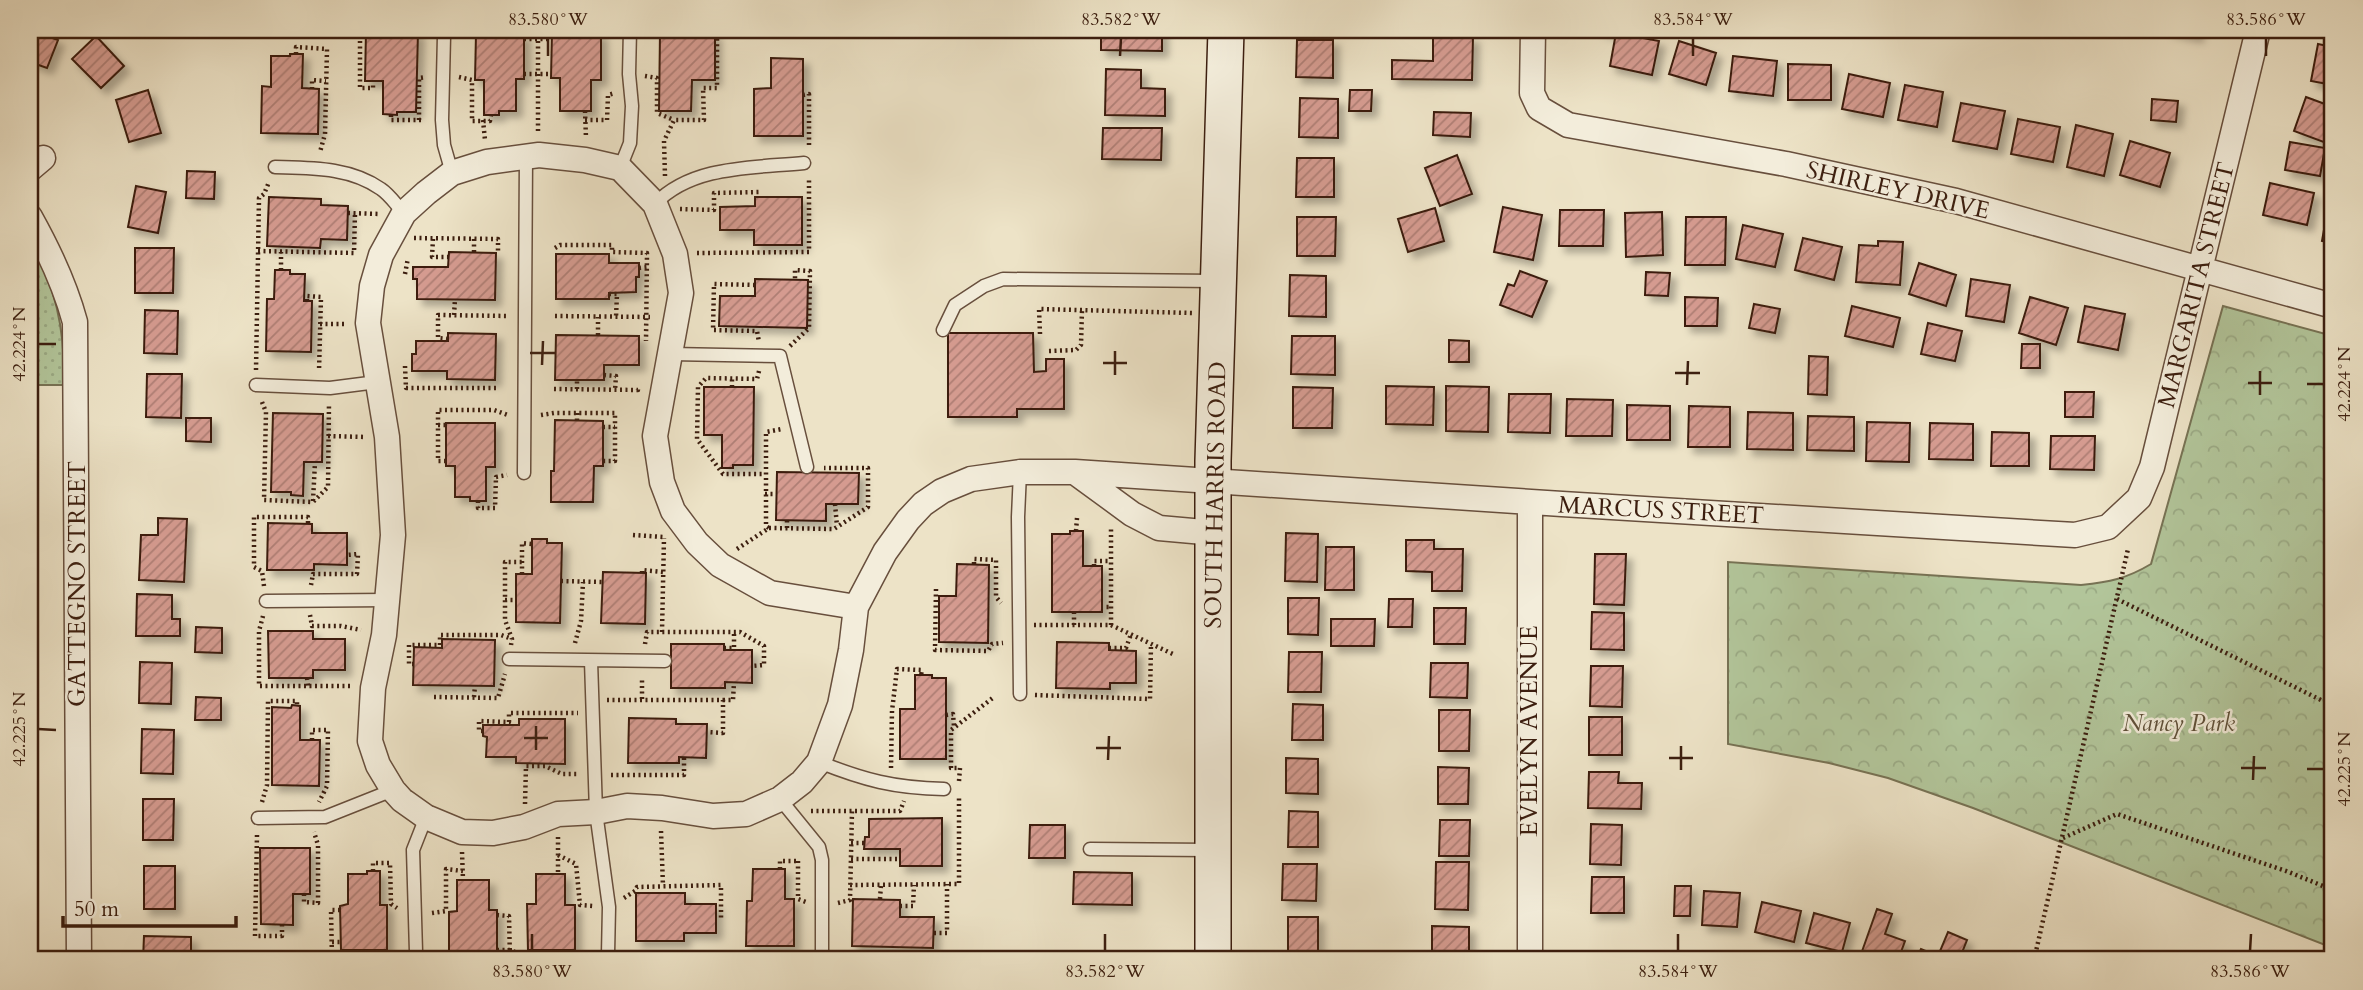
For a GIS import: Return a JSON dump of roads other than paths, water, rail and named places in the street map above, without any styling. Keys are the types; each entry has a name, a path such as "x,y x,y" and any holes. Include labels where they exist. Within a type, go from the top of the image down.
{"main road":[{"name":"SOUTH HARRIS ROAD","path":"1213,960 1214,482 1226,30"}],"street":[{"name":"SHIRLEY DRIVE","path":"1533,30 1532,93 1539,108 1561,123 1786,164 1956,201 2333,306"},
{"name":"MARGARITA STREET","path":"2108,527 2138,498 2152,467 2258,30"},
{"path":"532,150 538,155 585,160 620,168 664,199 675,254 681,293 655,436 662,482 673,511 697,543 720,565 770,593 856,607 840,705 819,762 802,782 780,799 746,814 713,816 627,806 596,812 558,814 524,827 493,833 462,832 426,817 402,800 378,765 370,741 373,688 384,635 393,535 387,437 368,323 372,286 396,214 452,173 532,150"},
{"name":"GATTEGNO STREET","path":"30,218 46,246 68,297 75,322 79,960"},
{"name":"MARCUS STREET","path":"856,607 885,552 908,520 923,505 942,491 971,479 1020,472 1075,472 2076,535 2108,527"},
{"path":"1075,472 1132,514 1159,528 1215,533"},
{"name":"EVELYN AVENUE","path":"1530,502 1530,960"}],"lane":[{"path":"620,168 629,143 632,106 629,30"},
{"path":"444,36 442,120 444,145 452,173"},
{"path":"524,473 532,150"},
{"path":"275,167 326,168 357,177 382,190 396,214"},
{"path":"664,199 668,190 716,172 806,169"},
{"path":"943,330 956,305 984,286 1003,279 1219,281"},
{"path":"671,354 780,356 807,467"},
{"path":"256,385 330,388 377,382"},
{"path":"1020,472 1020,694"},
{"path":"266,601 388,600"},
{"path":"509,659 665,662"},
{"path":"591,660 596,812 609,907 608,954"},
{"path":"819,762 880,783 908,788 944,789"},
{"path":"258,818 325,817 393,790"},
{"path":"780,799 818,847 822,860 822,955"},
{"path":"416,952 413,850 426,817"},
{"path":"1090,849 1213,850"}],"park label":[{"name":"Nancy Park","path":"2179,723"}]}
